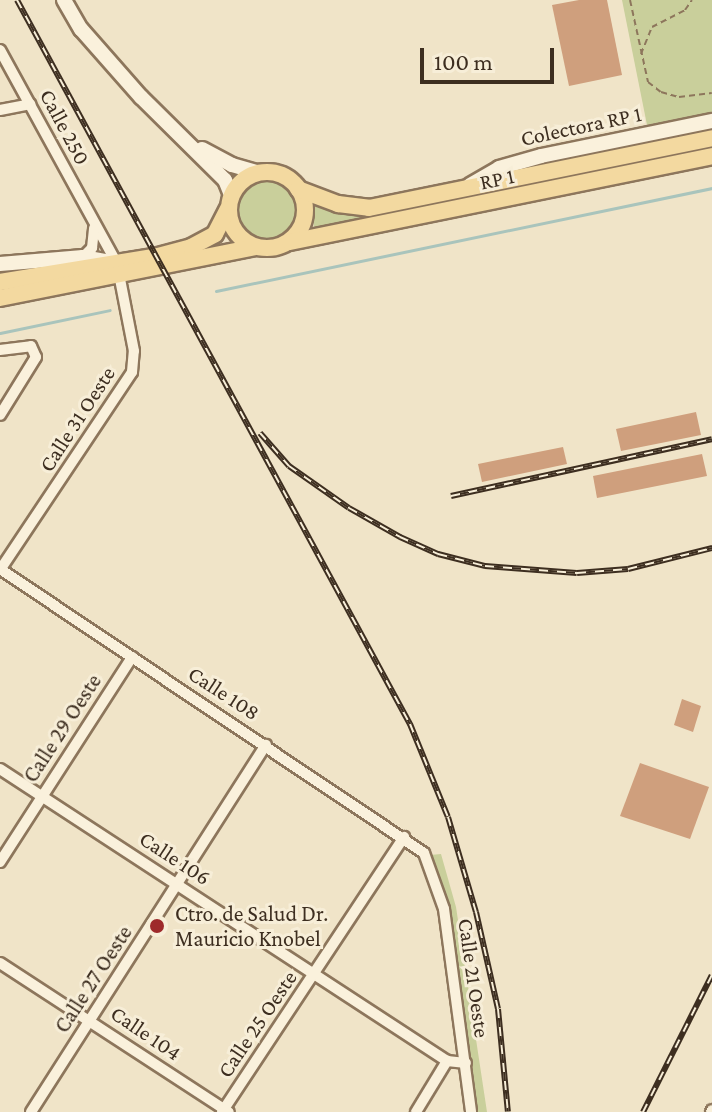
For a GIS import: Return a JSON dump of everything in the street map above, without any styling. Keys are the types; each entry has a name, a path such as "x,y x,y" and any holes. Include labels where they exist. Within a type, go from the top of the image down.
{"main road":[{"path":"64,0 81,29 110,63 225,180 235,233 255,247"},
{"name":"Colectora RP 1","path":"464,188 499,168 541,156 712,121"},
{"name":"RP 1","path":"298,189 359,208 712,138"},
{"path":"0,282 255,247 268,249 290,242 304,219 305,206 298,189 284,176 232,165 188,141"},
{"name":"RP 1","path":"290,242 712,156"},
{"path":"0,298 175,252 204,241 215,234 242,181 260,173"},
{"path":"0,264 83,257 117,268"}],"street":[{"name":"Calle 250","path":"0,50 117,268"},
{"path":"0,110 30,104"},
{"path":"83,257 94,242 93,223"},
{"name":"Calle 31 Oeste","path":"0,569 132,372 134,351 117,268"},
{"path":"0,350 31,346 36,357 0,415"},
{"name":"Calle 108","path":"0,569 424,853"},
{"name":"Calle 29 Oeste","path":"0,862 132,657"},
{"name":"Calle 27 Oeste","path":"31,1112 266,745"},
{"name":"Calle 106","path":"0,769 447,1061"},
{"name":"Calle 25 Oeste","path":"225,1111 404,837"},
{"name":"Calle 21 Oeste","path":"424,853 444,909 471,1112"},
{"name":"Calle 104","path":"0,963 225,1111"},
{"path":"416,1112 447,1061 466,1063"}],"path":[{"path":"630,0 648,82 661,92 679,97 712,93"},
{"path":"641,56 652,27 685,10 692,0"}],"green space":[{"path":"622,0 712,0 712,112 647,125"},
{"path":"712,140 712,151 314,229 312,200 341,208"},
{"path":"267,180 278,182 288,189 295,199 295,221 288,231 278,238 267,240 256,238 246,231 239,221 237,210 239,199 246,189 256,182"},
{"path":"441,854 456,907 487,1112 478,1112 447,909 430,855"}],"building":[{"path":"579,0 607,0 622,75 569,86 552,5"},
{"path":"696,412 701,435 621,451 616,429"},
{"path":"563,447 567,464 482,482 478,464"},
{"path":"702,454 707,476 597,498 593,476"},
{"path":"682,699 701,706 693,732 674,725"},
{"path":"640,763 709,787 690,839 620,816"}],"waterway":[{"path":"216,291 712,188"},
{"path":"0,333 110,310"}],"railway":[{"path":"17,0 410,724 448,817 476,912 498,1009 508,1112"},
{"path":"260,433 289,466 349,508 438,554 485,566 577,573 628,569 712,548"},
{"path":"451,496 712,439"},
{"path":"643,1112 712,975"}],"place":[{"name":"Ctro. de Salud Dr. Mauricio Knobel","path":"157,926"}]}
